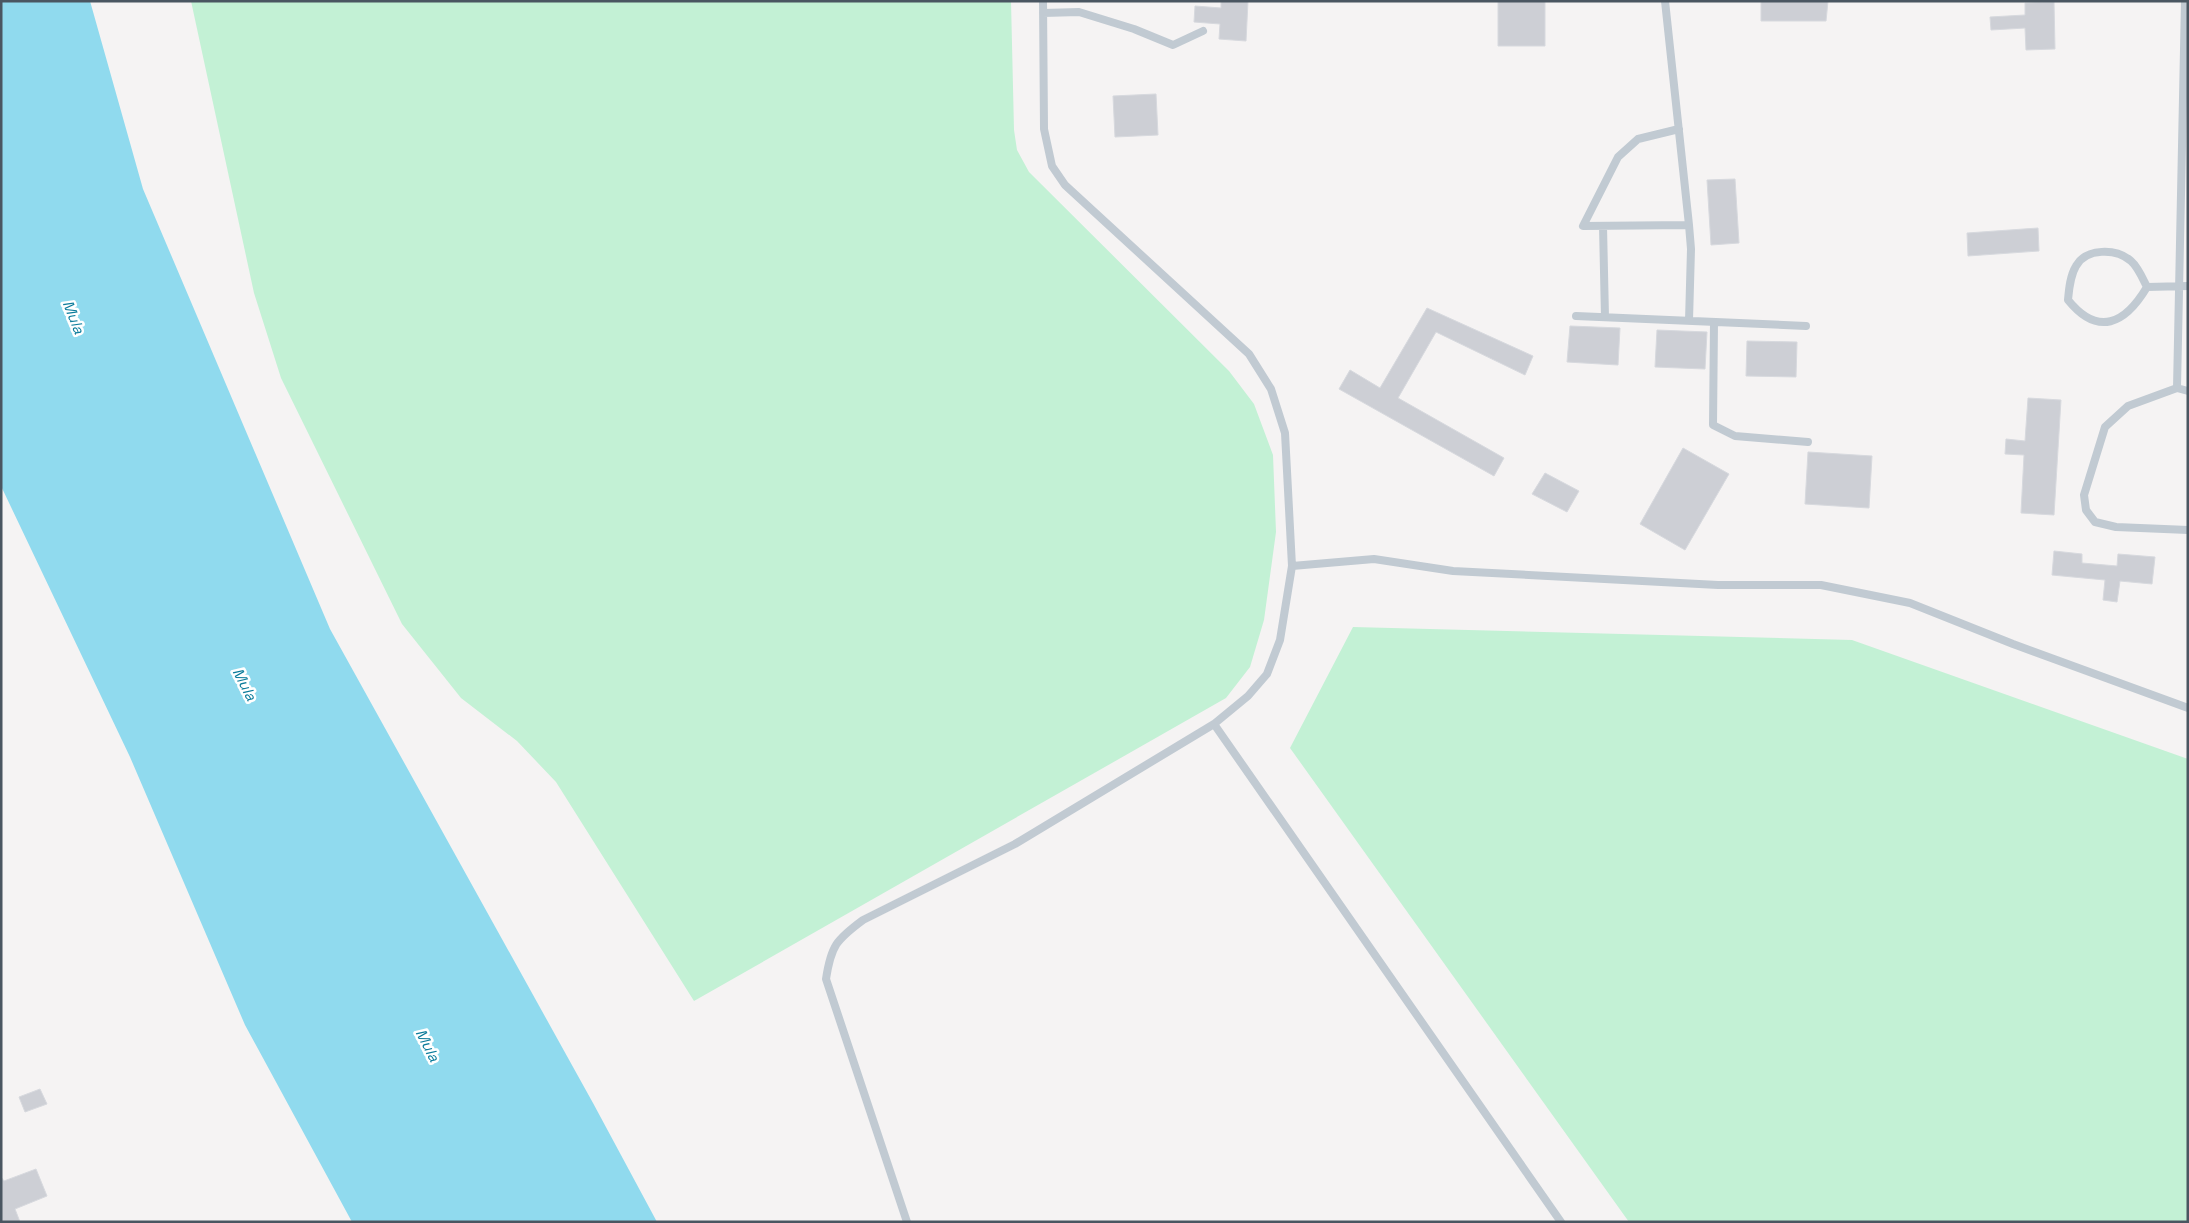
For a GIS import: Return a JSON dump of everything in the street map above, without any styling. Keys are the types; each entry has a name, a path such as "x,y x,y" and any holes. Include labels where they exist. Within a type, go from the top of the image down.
{"lane":[{"path":"908,1222 826,979 830,954 843,935 862,920 1015,844 1214,724 1248,696 1267,674 1280,640 1292,566 1285,433 1271,389 1249,354 1065,185 1052,166 1044,129 1043,1"},
{"path":"1665,1 1691,250 1690,321"},
{"path":"2177,388 2184,286 2185,1"},
{"path":"1043,13 1079,12 1134,29 1173,45 1203,31"},
{"path":"1679,129 1638,139 1618,157 1583,226 1689,225"},
{"path":"1603,226 1605,317"},
{"path":"2104,252 2112,252 2131,261 2147,287 2138,303 2123,316 2110,322 2089,320 2078,313 2068,300 2069,285 2076,265 2087,255 2104,252"},
{"path":"2147,287 2184,286"},
{"path":"1576,316 1806,326"},
{"path":"1714,322 1713,425 1735,436 1808,442"},
{"path":"2188,391 2177,388 2128,406 2104,427 2084,495 2086,510 2095,522 2116,527 2188,530"},
{"path":"1292,566 1374,559 1462,571 1718,585 1821,586 1910,604 2188,708"},
{"path":"1214,724 1561,1222"}],"green space":[{"path":"191,1 1011,1 1014,130 1017,150 1029,172 1229,371 1254,404 1273,455 1276,532 1264,620 1250,667 1226,698 694,1001 556,782 517,741 461,698 402,624 281,378 254,293"},
{"path":"1353,627 1852,640 2188,759 2188,1222 1629,1222 1290,748"}],"water":[{"name":"Mula","path":"1,1 90,1 143,189 330,629 657,1222 352,1222 245,1025 130,757 1,486"}],"building":[{"path":"1221,1 1248,1 1246,41 1219,39 1220,24 1194,22 1195,6 1221,8"},
{"path":"1498,1 1545,1 1545,46 1498,46"},
{"path":"1761,1 1828,1 1826,21 1761,21"},
{"path":"2054,2 2055,49 2026,50 2025,28 1991,30 1990,17 2025,15 2025,3"},
{"path":"1156,94 1158,135 1115,137 1113,96"},
{"path":"1735,179 1739,243 1711,245 1707,180"},
{"path":"2038,228 2039,251 1968,256 1967,233"},
{"path":"1427,308 1533,356 1525,375 1436,332 1398,398 1504,458 1494,476 1339,389 1350,370 1380,388"},
{"path":"1570,326 1620,328 1618,365 1567,362"},
{"path":"1657,330 1707,332 1705,369 1655,367"},
{"path":"1747,341 1797,342 1796,377 1746,376"},
{"path":"2028,398 2061,400 2054,515 2021,513 2024,455 2005,454 2006,439 2025,441"},
{"path":"1683,448 1729,474 1685,550 1640,524"},
{"path":"1808,452 1872,456 1869,508 1805,504"},
{"path":"1545,473 1579,491 1567,512 1532,494"},
{"path":"2054,551 2082,554 2082,563 2117,566 2118,554 2155,557 2152,584 2120,581 2117,602 2103,600 2105,580 2052,575"},
{"path":"40,1089 47,1104 25,1112 19,1097"},
{"path":"36,1169 47,1196 15,1209 20,1222 1,1222 1,1177 4,1181"}]}
